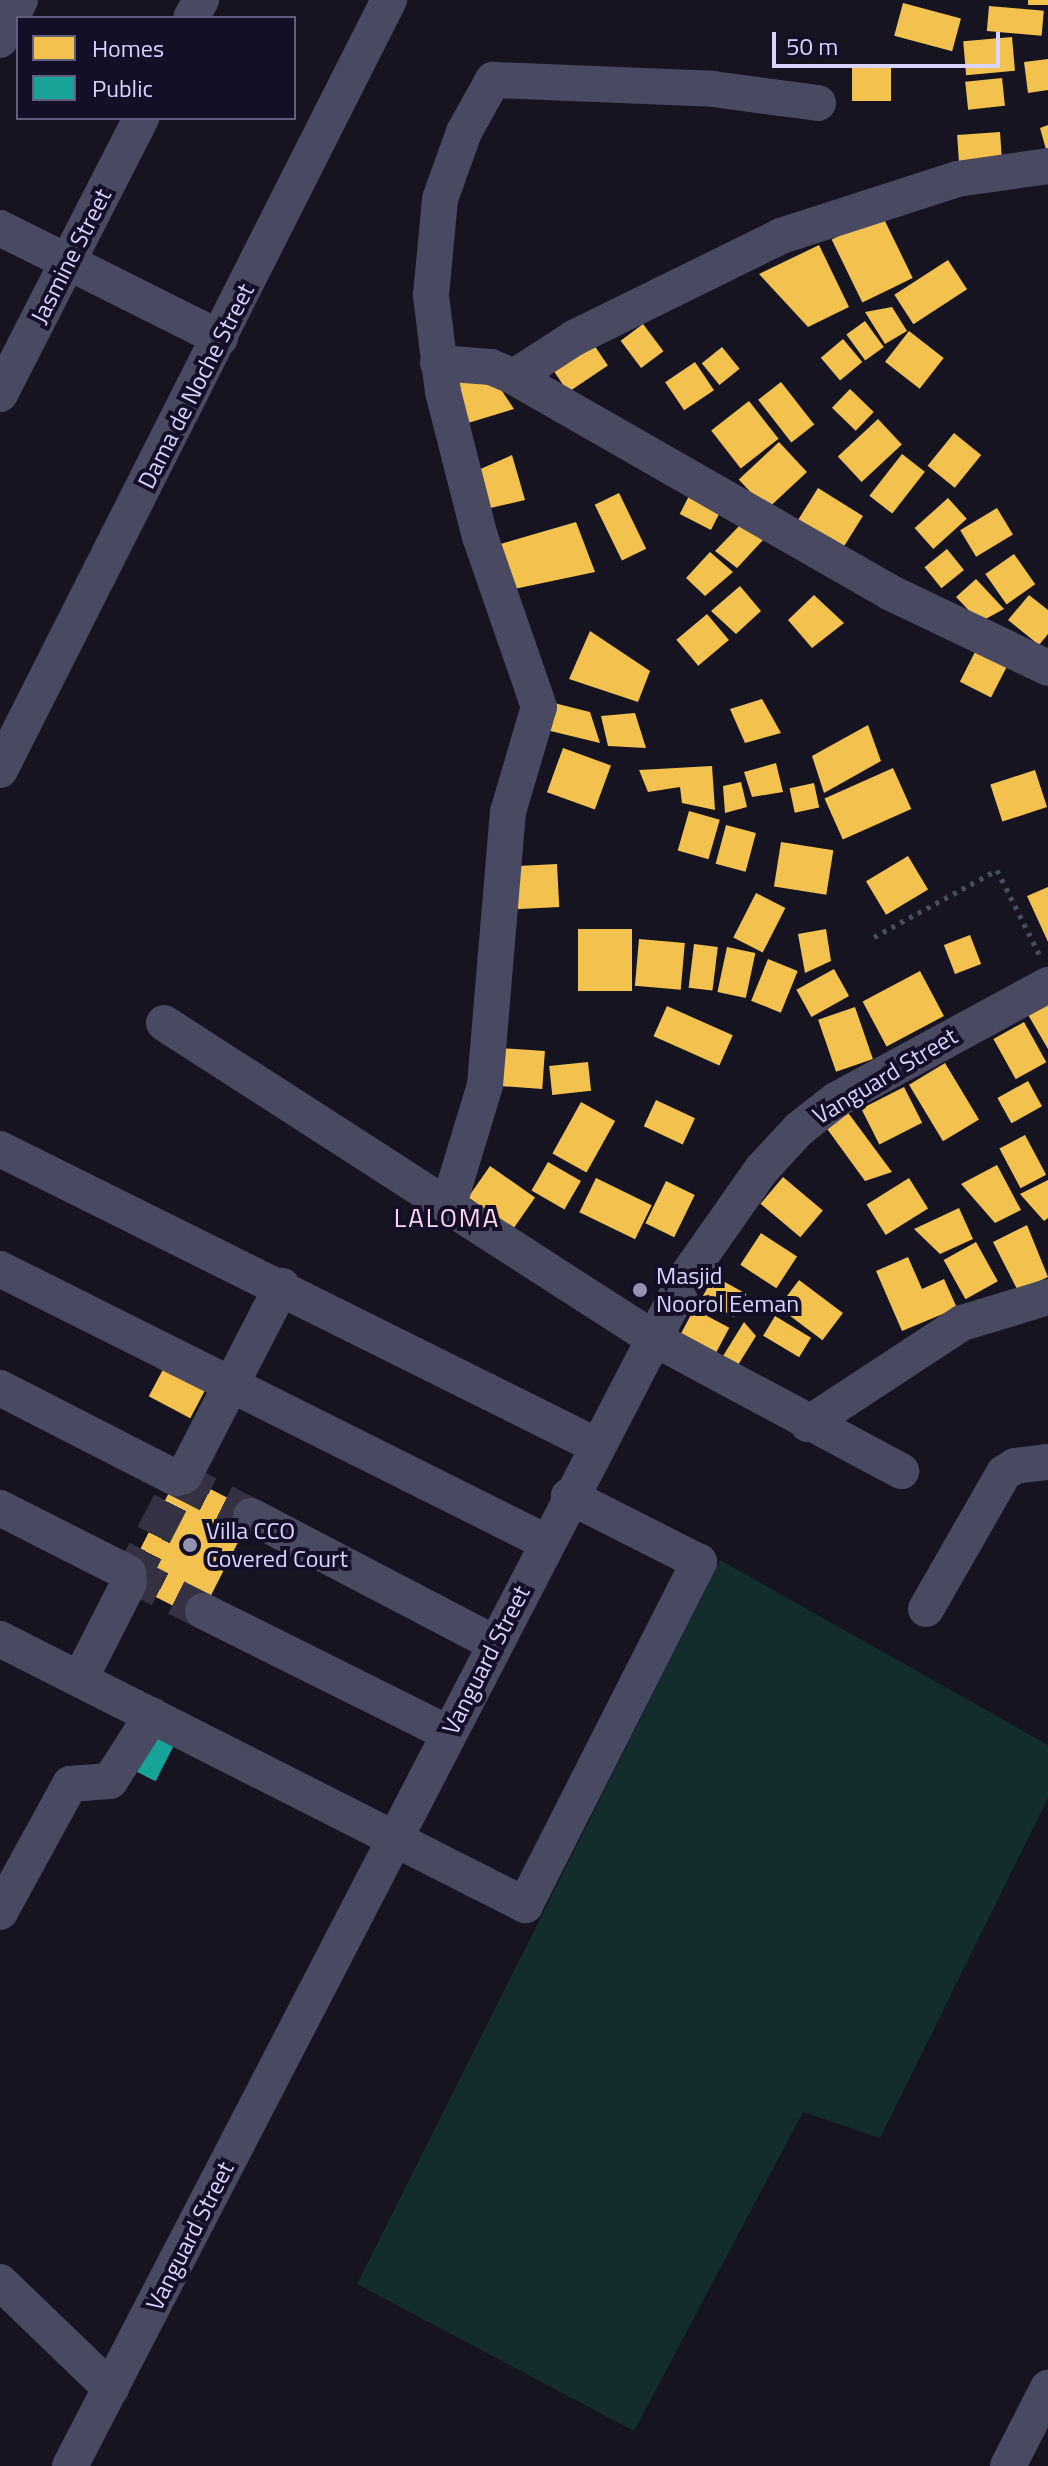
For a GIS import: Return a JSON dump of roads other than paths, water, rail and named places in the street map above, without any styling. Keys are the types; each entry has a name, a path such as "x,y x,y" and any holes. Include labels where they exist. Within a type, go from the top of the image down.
{"street":[{"path":"0,40 20,0"},
{"name":"Dama de Noche Street","path":"0,770 389,0"},
{"path":"448,1207 485,1085 508,812 539,707 480,537 438,363 431,295 440,199 464,132 493,80 713,89 818,103"},
{"name":"Jasmine Street","path":"0,394 140,120"},
{"path":"514,377 574,338 781,236 957,179 1048,166"},
{"path":"0,228 220,338"},
{"path":"438,363 491,367 514,377 889,592 1048,668"},
{"name":"Vanguard Street","path":"70,2466 651,1337 735,1205 799,1129 836,1100 1048,985"},
{"path":"164,1023 651,1337 808,1424 901,1471"},
{"path":"0,1149 282,1286 595,1445"},
{"path":"0,1269 546,1542"},
{"path":"0,1388 180,1477 282,1286"},
{"path":"808,1424 962,1323 1048,1297"},
{"path":"926,1609 1004,1473 1015,1466 1048,1462"},
{"path":"0,1639 526,1904 699,1562 569,1496"},
{"path":"0,1508 129,1578 80,1679"},
{"path":"251,1516 494,1643"},
{"path":"203,1611 448,1733"},
{"path":"0,1912 70,1784 110,1781 152,1715"},
{"path":"0,2282 111,2389"},
{"path":"1008,2466 1048,2388"}],"tunnel":[{"path":"129,1583 184,1476"},
{"path":"176,1478 251,1516"},
{"path":"128,1573 203,1611"}],"place":[{"name":"Masjid Noorol Eeman","path":"640,1290"},
{"name":"Villa CCO Covered Court","path":"190,1545"}],"district":[{"name":"LALOMA","path":"447,1218"}]}
